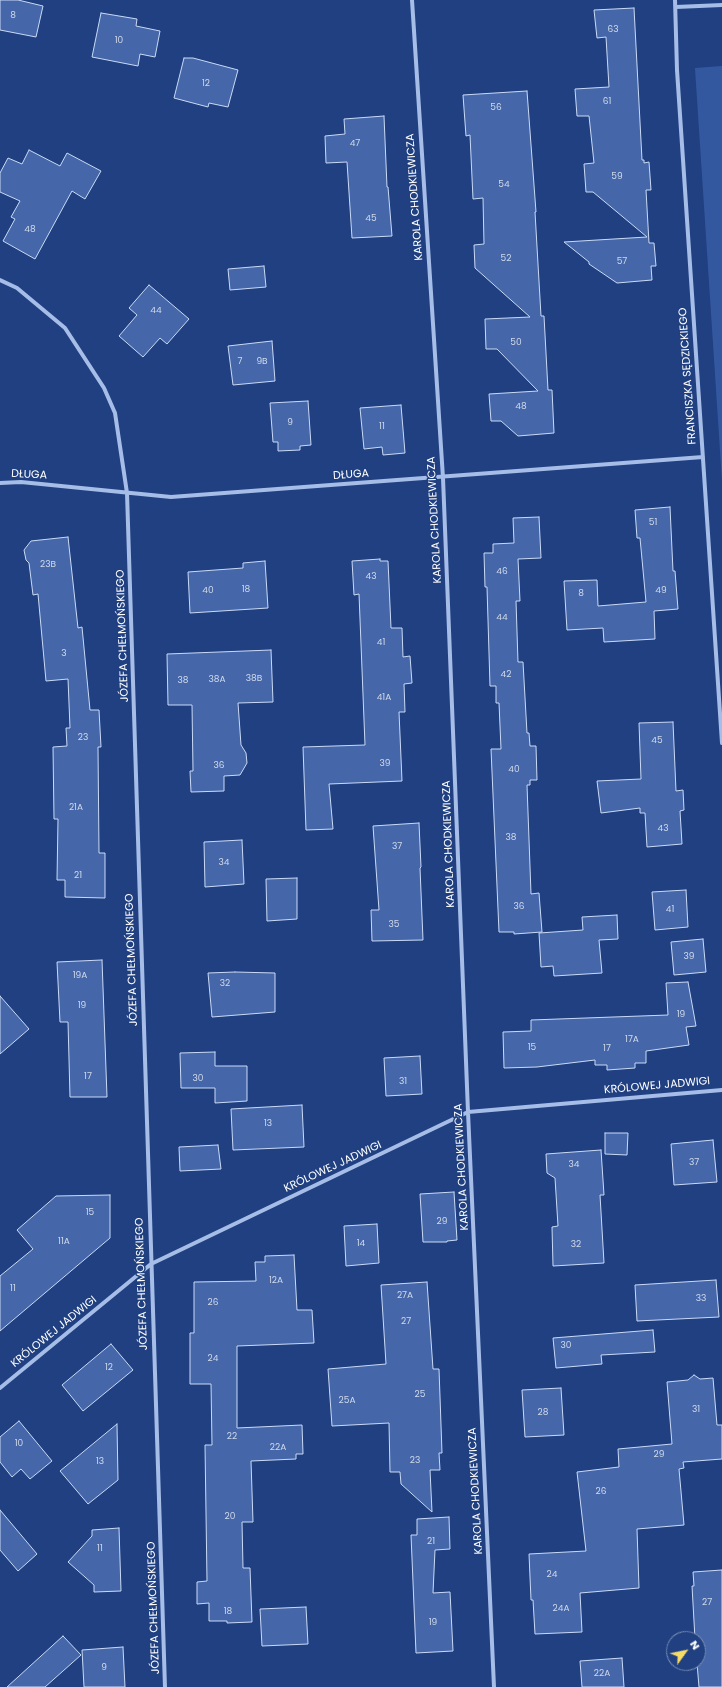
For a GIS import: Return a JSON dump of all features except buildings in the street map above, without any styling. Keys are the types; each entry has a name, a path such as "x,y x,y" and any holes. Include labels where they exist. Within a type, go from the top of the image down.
{"street":[{"name":"KAROLA CHODKIEWICZA","path":"412,0 443,478 468,1112 494,1687"},
{"name":"FRANCISZKA SĘDZICKIEGO","path":"675,0 677,70 722,743"},
{"path":"676,7 722,5"},
{"name":"JÓZEFA CHEŁMOŃSKIEGO","path":"0,280 17,288 65,328 104,388 115,413 127,493 165,1687"},
{"name":"DŁUGA","path":"0,483 21,482 171,497 443,478 702,457"},
{"name":"KRÓLOWEJ JADWIGI","path":"0,1388 151,1264 468,1112 722,1090"}],"shaded area":[{"path":"722,66 722,481 695,68"}]}
